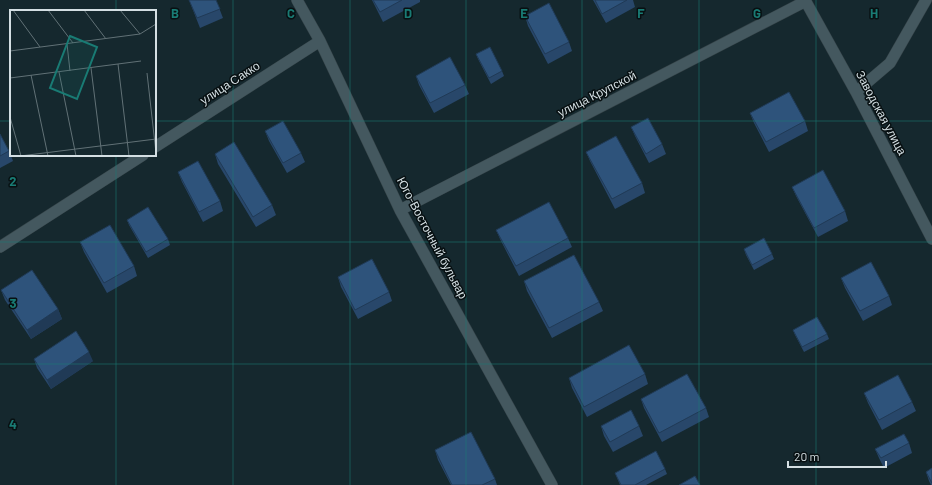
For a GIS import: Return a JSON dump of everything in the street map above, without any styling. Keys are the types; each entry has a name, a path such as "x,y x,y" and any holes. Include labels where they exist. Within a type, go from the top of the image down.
{"street":[{"name":"Юго-Восточный бульвар","path":"297,0 320,41 400,210 552,485"},
{"name":"Заводская улица","path":"806,0 856,92 932,239"},
{"name":"улица Крупской","path":"400,210 806,0"},
{"path":"856,92 890,63 926,0"},
{"name":"улица Сакко","path":"156,146 320,41"},
{"path":"0,247 141,156"}],"building":[{"path":"189,0 216,0 220,9 197,18"},
{"path":"373,0 402,0 380,12"},
{"path":"595,0 627,0 602,14"},
{"path":"549,3 569,42 545,54 525,16"},
{"path":"490,47 502,71 489,78 476,54"},
{"path":"450,57 465,85 430,103 416,76"},
{"path":"789,92 805,121 766,142 750,113"},
{"path":"648,118 662,144 646,154 631,127"},
{"path":"283,121 301,153 283,163 265,131"},
{"path":"0,134 9,151 0,156"},
{"path":"616,136 642,183 612,199 586,152"},
{"path":"234,142 272,205 253,217 215,154"},
{"path":"198,161 220,201 199,212 178,172"},
{"path":"823,170 845,211 814,228 792,187"},
{"path":"549,202 568,238 516,266 496,230"},
{"path":"148,207 168,239 146,252 127,220"},
{"path":"110,225 134,266 104,283 80,242"},
{"path":"764,238 772,254 752,265 744,249"},
{"path":"574,255 599,302 549,328 524,281"},
{"path":"372,259 389,292 355,310 338,277"},
{"path":"871,262 889,296 860,311 841,278"},
{"path":"32,270 58,309 27,330 1,290"},
{"path":"817,317 827,334 802,347 793,330"},
{"path":"76,331 89,352 47,380 34,359"},
{"path":"629,345 645,374 584,407 569,378"},
{"path":"687,374 706,408 659,433 641,399"},
{"path":"898,375 912,402 879,420 864,393"},
{"path":"631,410 639,426 610,442 601,426"},
{"path":"471,432 495,479 482,485 452,485 435,450"},
{"path":"904,434 909,443 881,458 875,449"},
{"path":"656,451 665,469 635,485 621,485 615,473"},
{"path":"932,468 932,483 926,472"},
{"path":"695,476 700,485 679,485"}]}
